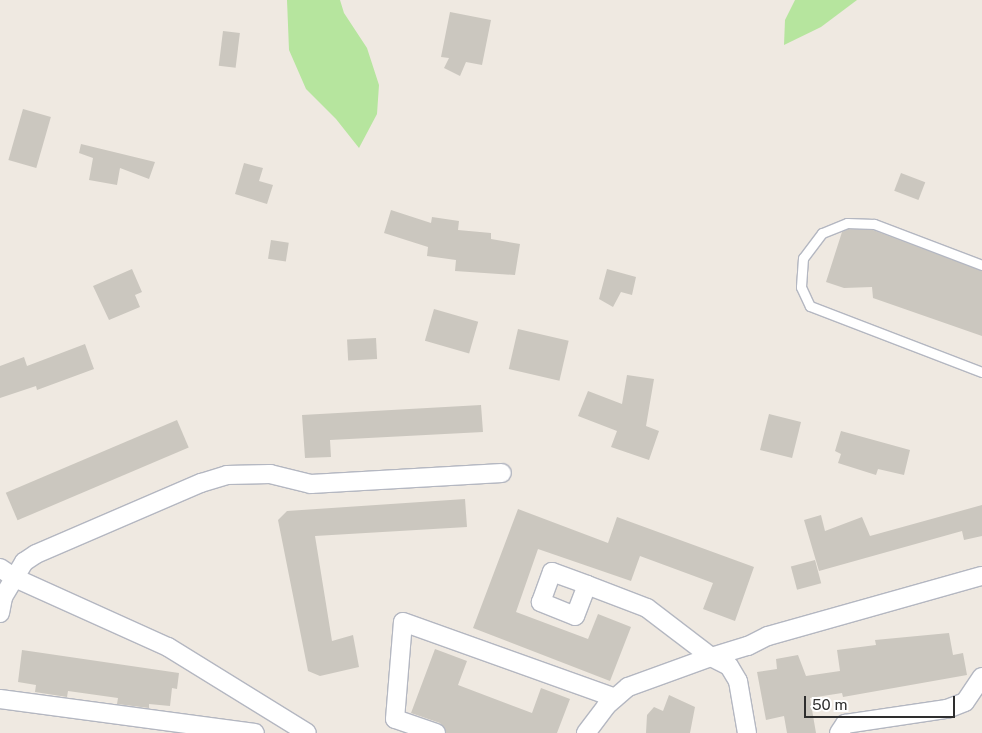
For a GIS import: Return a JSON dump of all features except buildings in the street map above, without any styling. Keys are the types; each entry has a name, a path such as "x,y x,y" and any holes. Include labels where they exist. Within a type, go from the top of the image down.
{"street":[{"path":"0,614 3,597 24,562 36,554 201,483 227,475 270,474 311,484 502,473"},
{"path":"0,568 15,578 168,647 307,733"},
{"path":"586,733 615,698 628,686 710,657 748,646 768,636 982,576"},
{"path":"587,585 647,608 710,657 729,666 738,681 747,733"},
{"path":"436,733 395,719 403,622 615,698"},
{"path":"839,733 845,724 947,709 965,702 982,677"},
{"path":"0,699 254,733"}],"lane":[{"path":"982,266 874,224 846,223 822,233 803,258 802,287 810,306 982,372"}],"green space":[{"path":"287,0 340,0 344,13 367,48 379,85 377,114 359,148 336,119 306,89 289,50"},
{"path":"795,0 857,0 821,27 784,45 785,20"}]}
